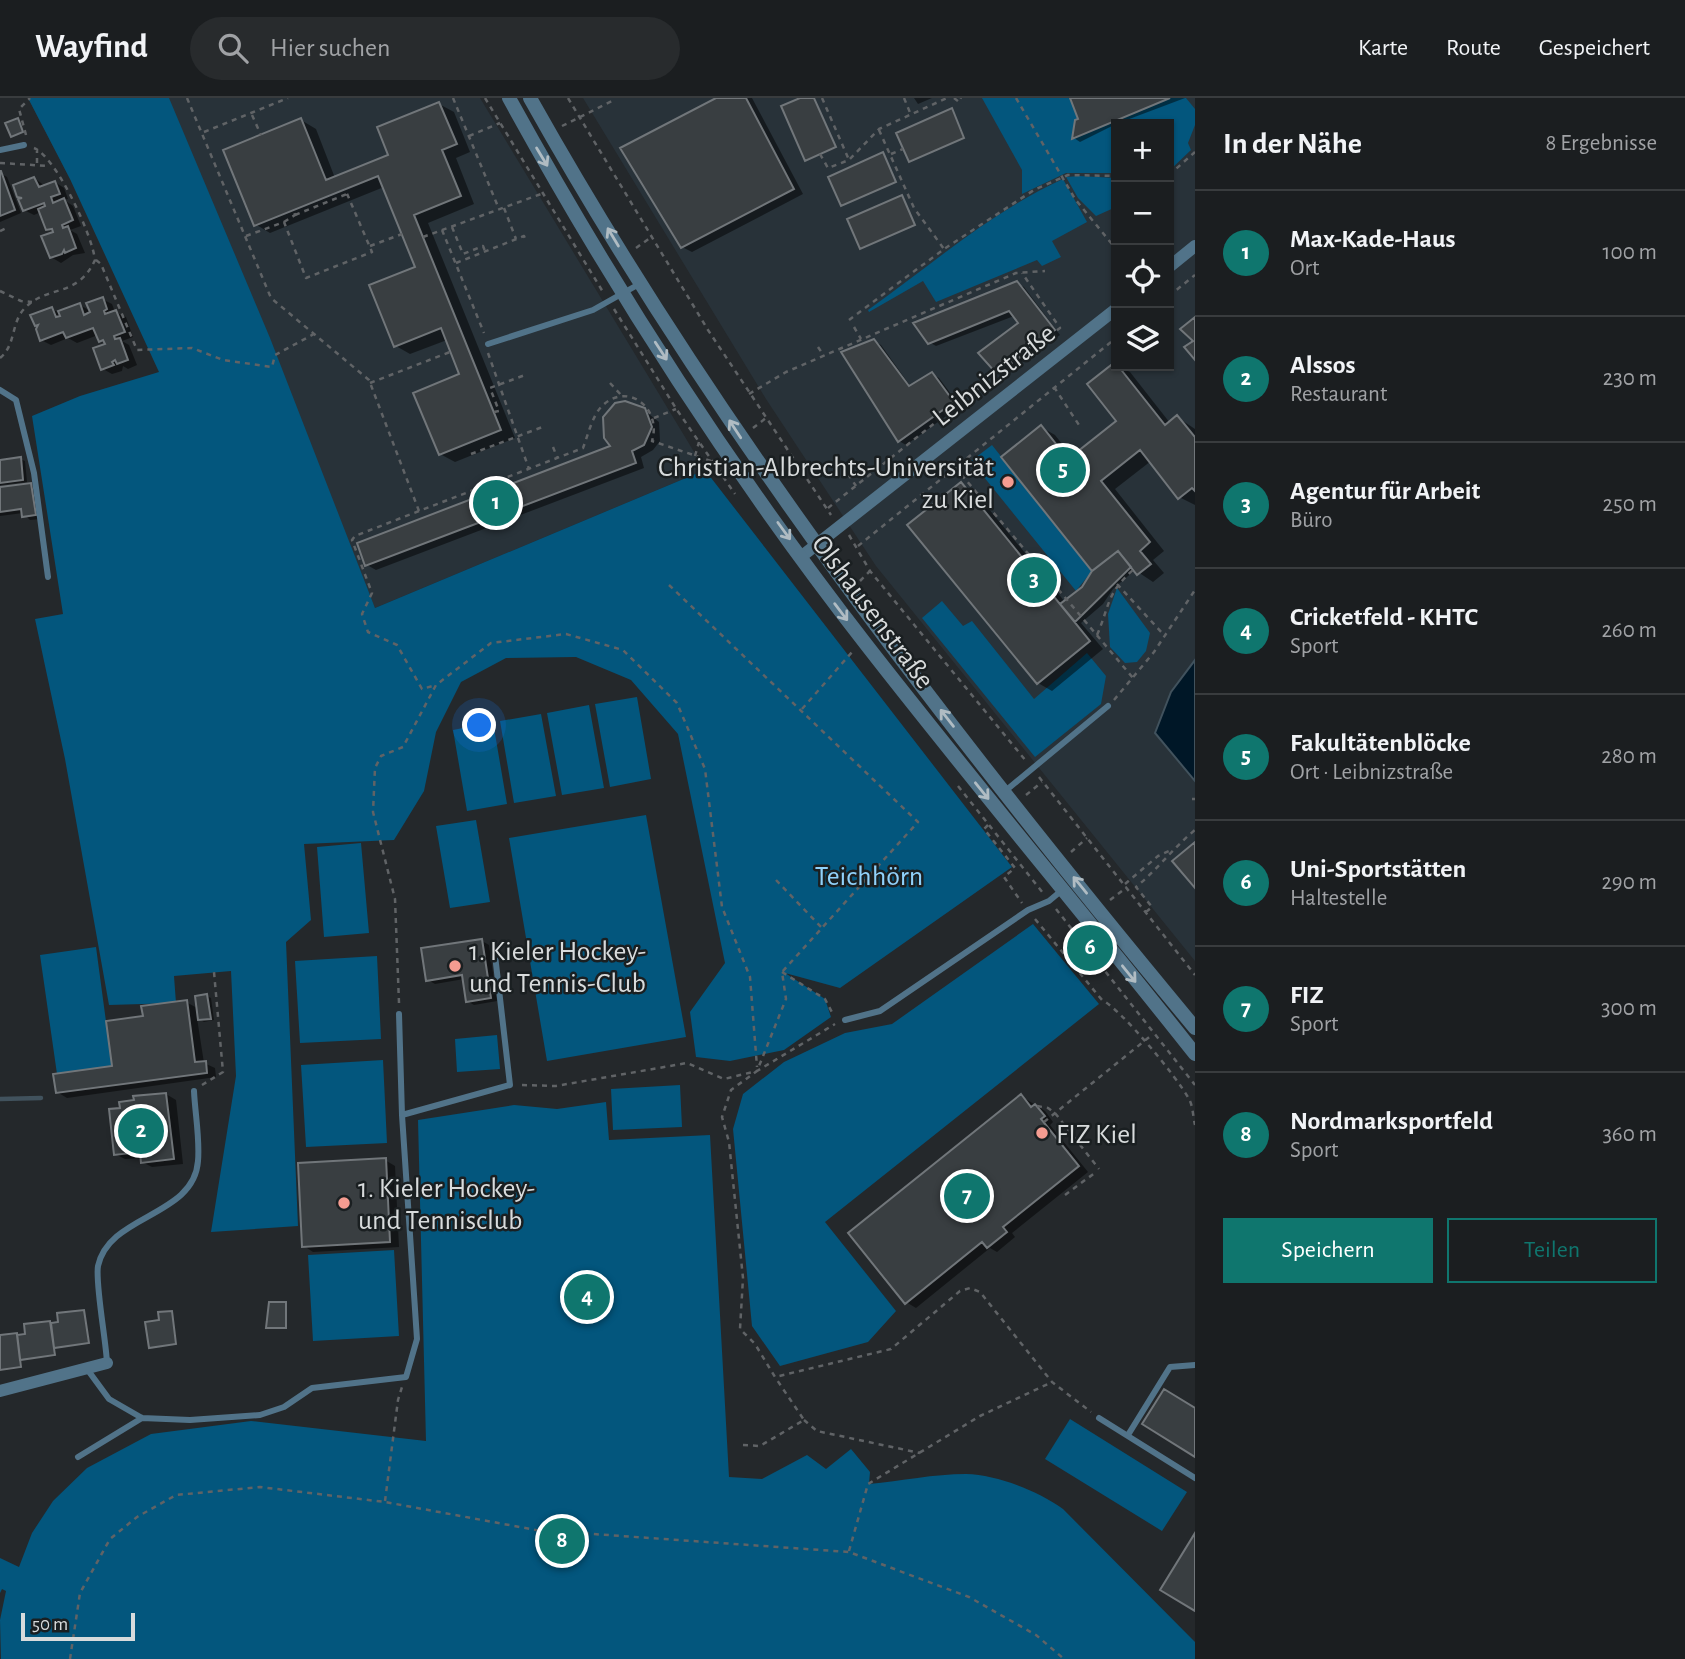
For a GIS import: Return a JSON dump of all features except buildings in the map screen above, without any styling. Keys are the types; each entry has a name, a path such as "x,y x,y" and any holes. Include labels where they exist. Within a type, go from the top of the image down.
{"street":[{"name":"Olshausenstraße","path":"509,98 624,294 724,449 864,642 1061,891 1195,1054"},
{"name":"Olshausenstraße","path":"530,98 641,283 751,455 815,546 1004,792 1195,1028"},
{"path":"1174,263 1195,246"},
{"name":"Leibnizstraße","path":"802,556 1111,313"},
{"path":"0,1391 107,1363"}],"lane":[{"path":"0,149 24,145"},
{"path":"488,344 545,328 602,307 641,283"},
{"path":"0,390 16,400 34,472 48,577"},
{"path":"1004,792 1108,706"},
{"path":"845,1020 880,1011 1028,910 1049,901 1061,891"},
{"path":"402,1115 510,1085 495,955"},
{"path":"85,1368 109,1399 142,1418 190,1420 260,1415 284,1408 312,1388 406,1377 417,1339 402,1115 399,1014"},
{"path":"107,1363 98,1266 114,1236 159,1211 188,1187 198,1163 194,1091"},
{"path":"1128,1435 1170,1367 1195,1365"},
{"path":"78,1457 142,1418"},
{"path":"1099,1418 1195,1478"}],"path":[{"path":"30,98 19,109 26,133 24,145 37,148 45,154 49,166"},
{"path":"187,98 204,132 271,298 370,383 419,511"},
{"path":"204,132 252,115 288,98"},
{"path":"453,98 499,209"},
{"path":"568,98 650,238 749,394 828,509 858,546 870,571 1033,770"},
{"path":"822,98 849,160"},
{"path":"904,98 911,115"},
{"path":"820,154 828,168 849,160 879,129 947,98"},
{"path":"954,98 959,103 961,98"},
{"path":"1016,98 1075,199 1112,245"},
{"path":"563,125 612,101"},
{"path":"252,115 261,135"},
{"path":"469,136 500,123"},
{"path":"879,129 914,208 944,249"},
{"path":"37,148 37,163"},
{"path":"891,154 903,149"},
{"path":"1174,171 1195,152"},
{"path":"0,163 6,161 25,166 37,163 49,166 63,177 95,260 101,264 136,350 192,348 223,360 272,367 275,355 314,334"},
{"path":"849,320 944,249 1017,200 1063,176 1111,176"},
{"path":"284,222 306,278 372,252 345,189"},
{"path":"246,236 347,194"},
{"path":"424,237 541,194"},
{"path":"505,208 516,239"},
{"path":"909,210 914,208"},
{"path":"293,210 295,215"},
{"path":"0,231 9,227"},
{"path":"452,227 463,254 483,246 485,251"},
{"path":"442,230 488,344 499,384 530,469"},
{"path":"370,246 402,234"},
{"path":"456,263 524,236 526,241"},
{"path":"636,248 650,238"},
{"path":"0,358 11,346 22,311 32,302 73,287 88,276 95,260"},
{"path":"749,394 824,356 1022,273 1045,271"},
{"path":"828,509 990,379 1060,328 1022,273"},
{"path":"1174,292 1195,275"},
{"path":"0,291 21,301 32,302"},
{"path":"853,327 861,340"},
{"path":"858,546 1111,342"},
{"path":"818,347 824,356"},
{"path":"370,383 450,352"},
{"path":"494,412 499,411 490,388 525,376"},
{"path":"610,383 622,396"},
{"path":"1054,387 1079,425"},
{"path":"713,462 652,441 654,418 638,399 622,396 609,400 599,409 583,448 419,511 352,540 372,593 362,614 368,632 397,645 422,689 436,685 491,643 566,634 623,650 677,703 705,769 722,907 750,977 757,1071"},
{"path":"654,418 676,409"},
{"path":"753,428 766,418"},
{"path":"471,454 545,426"},
{"path":"695,456 699,442"},
{"path":"553,447 557,458"},
{"path":"955,467 1133,678"},
{"path":"848,474 856,487"},
{"path":"1097,636 1107,601 1117,584 1133,570"},
{"path":"1117,584 1164,635"},
{"path":"669,585 918,821 782,972 786,999 757,1071"},
{"path":"1108,706 1133,678 1195,590"},
{"path":"801,709 864,642"},
{"path":"399,1014 396,899 373,812 375,768 382,756 403,747 436,685"},
{"path":"1042,782 1195,975"},
{"path":"1195,1085 988,825 984,828 1015,868 1004,877 1102,1000 1115,1007 1144,1041 1189,1100 1195,1125"},
{"path":"1125,884 1195,830"},
{"path":"1061,862 1087,838"},
{"path":"1146,912 1152,906 1136,887 1164,864 1169,851"},
{"path":"776,880 821,927"},
{"path":"194,1091 223,1072 214,972"},
{"path":"782,972 825,999 838,1023 757,1071 731,1090 722,1117 729,1142 743,1278 740,1329 755,1344 804,1420 817,1432 920,1452"},
{"path":"1044,1122 1154,1034"},
{"path":"510,1085 556,1086 687,1063 724,1079 757,1071"},
{"path":"1037,1106 1048,1108 1055,1113 1097,1170 1065,1195"},
{"path":"775,1377 891,1349 960,1291 970,1288 979,1292 1052,1382 1099,1418"},
{"path":"384,1502 398,1400 406,1377"},
{"path":"849,1552 868,1484 980,1416 1052,1382"},
{"path":"743,1445 760,1446 804,1420"},
{"path":"70,1659 80,1593 110,1539 137,1517 176,1495 260,1487 384,1502 536,1530 849,1552 969,1597 1035,1635 1063,1659"}],"shaded area":[{"name":"Christian-Albrechts-Universität zu Kiel","path":"28,98 480,98 705,470 375,608 361,575 70,179"},
{"name":"Christian-Albrechts-Universität zu Kiel","path":"583,98 1195,98 1195,961 876,566 766,399"},
{"path":"1195,660 1195,781 1155,733 1171,692"}],"green space":[{"name":"Teichhörn","path":"28,98 169,98 270,338 375,608 705,470 1012,867 840,988 785,973 825,999 831,1017 784,1050 730,1061 696,1057 690,1012 725,963 678,734 631,680 576,657 506,658 461,682 436,732 424,791 394,840 304,844 311,920 286,942 298,1226 211,1232 236,1076 231,971 174,976 176,1003 109,1005 65,759 35,619 63,614 32,416 80,396 159,372 70,179"},
{"path":"982,98 1070,98 1078,119 1075,120 1073,139 1111,123 1111,173 1066,173 1022,194 1022,170"},
{"path":"1170,98 1186,98 1195,109 1195,125 1188,143 1191,150 1174,166 1174,119 1120,119"},
{"path":"1066,177 1111,178 1111,209 1096,216 1078,198"},
{"path":"1063,179 1087,222 1052,241 1061,257 1042,266 1037,260 936,302 923,281 869,312 868,310 986,223"},
{"path":"992,445 1092,571 1076,591 971,461"},
{"path":"1117,588 1150,633 1146,651 1137,662 1125,663 1110,647 1108,614"},
{"path":"942,601 963,626 972,621 1034,699 1087,653 1106,676 1101,704 1035,757 922,618"},
{"path":"637,697 651,779 610,787 595,704"},
{"path":"589,705 604,788 562,795 547,713"},
{"path":"541,714 556,796 514,803 500,721"},
{"path":"493,722 507,804 467,811 453,730"},
{"path":"646,815 686,1037 547,1061 509,838"},
{"path":"476,820 490,902 450,908 436,826"},
{"path":"361,843 369,933 324,937 317,847"},
{"path":"1033,924 1099,1004 825,1222 896,1311 868,1342 780,1366 752,1326 733,1129 743,1094 784,1062 845,1033 892,1024"},
{"path":"96,947 112,1066 57,1074 40,955"},
{"path":"377,956 381,1039 300,1043 295,961"},
{"path":"497,1035 500,1069 457,1072 455,1039"},
{"path":"383,1060 387,1143 306,1147 301,1065"},
{"path":"680,1085 682,1127 613,1130 611,1089"},
{"path":"606,1102 609,1140 710,1135 729,1477 762,1479 807,1455 826,1469 851,1449 870,1472 869,1484 966,1474 991,1477 1017,1485 1063,1509 1195,1642 1195,1659 1,1659 0,1620 6,1591 2,1589 0,1593 0,1558 19,1567 32,1533 53,1501 87,1468 151,1434 251,1421 426,1441 418,1120 514,1105 557,1109"},
{"path":"394,1250 399,1336 313,1341 308,1255"},
{"path":"1070,1419 1187,1492 1162,1531 1045,1459"}],"waterway":[{"path":"0,1099 41,1098"}],"place":[{"name":"Fakultätenblöcke","path":"1063,470"},
{"name":"Christian-Albrechts-Universität zu Kiel","path":"1008,482"},
{"name":"Max-Kade-Haus","path":"496,503"},
{"name":"Agentur für Arbeit","path":"1034,580"},
{"name":"Uni-Sportstätten","path":"1090,948"},
{"name":"1. Kieler Hockey- und Tennis-Club","path":"455,966"},
{"name":"Alssos","path":"141,1131"},
{"name":"FIZ Kiel","path":"1042,1133"},
{"name":"FIZ","path":"967,1196"},
{"name":"1. Kieler Hockey- und Tennisclub","path":"344,1203"},
{"name":"Cricketfeld - KHTC","path":"587,1297"},
{"name":"Nordmarksportfeld","path":"562,1541"}]}
